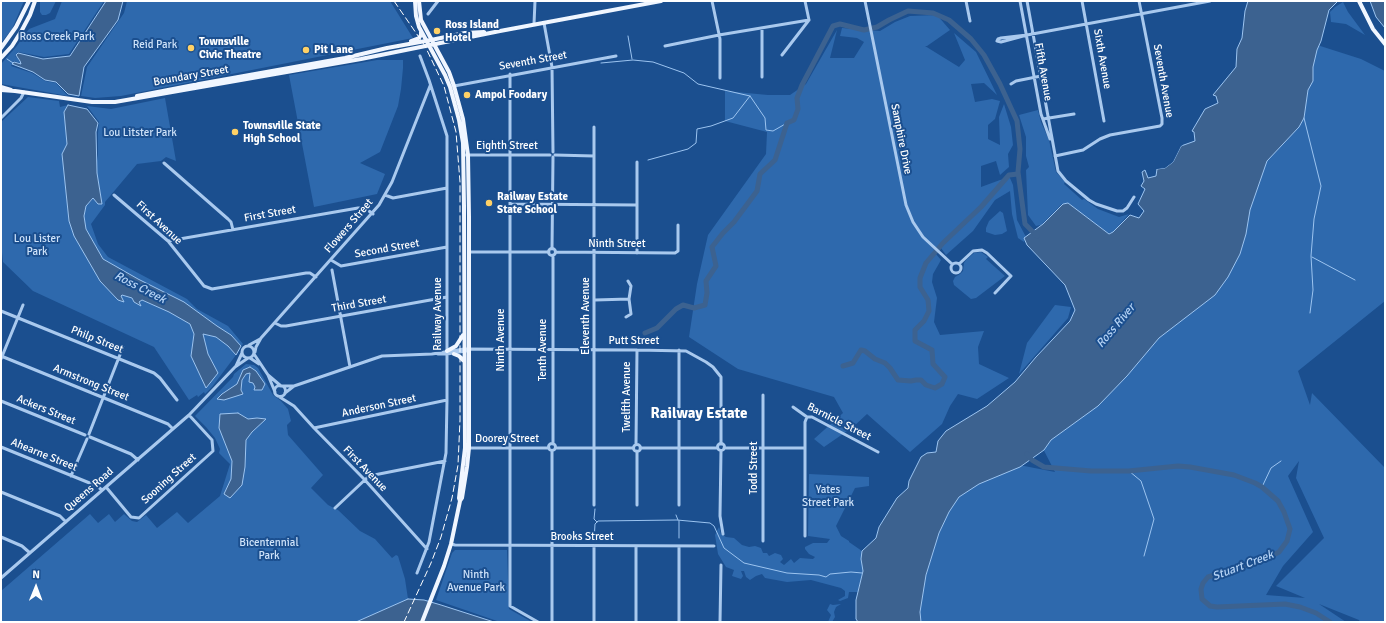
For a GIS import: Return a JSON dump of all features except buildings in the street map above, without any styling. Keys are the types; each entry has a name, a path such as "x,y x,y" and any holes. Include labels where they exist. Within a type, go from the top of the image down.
{"main road":[{"path":"1,48 16,28 28,1"},
{"path":"1,58 12,46 22,30 35,1"},
{"path":"415,1 416,16 420,28 446,75 450,87 459,120 466,155 464,332 467,448 466,478 451,544 422,622"},
{"path":"419,1 422,20 432,42 439,52 454,86 463,119 466,155 469,252 464,361 467,448"},
{"name":"Boundary Street","path":"432,42 544,23 641,3 661,1"},
{"path":"1359,1 1373,29 1385,44"},
{"path":"391,47 417,39 421,35 420,28"},
{"name":"Boundary Street","path":"1,90 99,102 122,101 361,59 465,34 500,31"},
{"path":"439,52 441,45 456,42 468,37"},
{"name":"Boundary Street","path":"122,101 157,91 350,57 391,47 427,43"},
{"name":"Boundary Street","path":"1,87 15,91"},
{"path":"447,353 458,344 464,332"},
{"path":"454,354 459,356 464,361"}],"street":[{"path":"428,14 438,1"},
{"path":"534,24 535,1"},
{"path":"712,1 719,36 720,78"},
{"path":"782,55 809,20 805,1"},
{"name":"Samphire Drive","path":"865,1 906,205 917,228 933,247 952,264"},
{"path":"966,1 970,21"},
{"name":"Fifth Avenue","path":"1020,1 1043,119 1052,144 1058,170 1061,175 1090,202 1120,212 1124,211 1130,205 1134,197"},
{"name":"Fifth Avenue","path":"1027,1 1049,119 1052,144"},
{"name":"Sixth Avenue","path":"1082,1 1104,121"},
{"name":"Seventh Avenue","path":"1055,156 1083,150 1100,139 1110,135 1160,126 1162,124 1139,1"},
{"path":"1027,35 1000,42 998,41 1000,38 1033,34 1210,1"},
{"path":"666,46 809,20"},
{"path":"544,23 552,67 552,249 554,254"},
{"path":"762,28 762,77"},
{"name":"Railway Avenue","path":"417,572 430,542 447,452 447,136 420,56"},
{"name":"Seventh Street","path":"454,86 510,74 616,56"},
{"name":"Ninth Avenue","path":"510,74 510,606 538,622"},
{"path":"1011,84 1016,81 1041,76"},
{"name":"Flowers Street","path":"255,353 256,347 261,338 373,214 392,182 430,86"},
{"path":"1,118 21,98 24,92"},
{"path":"1043,119 1074,114"},
{"name":"Eleventh Avenue","path":"594,127 594,505"},
{"name":"Eighth Street","path":"466,155 511,154 594,156"},
{"path":"164,162 228,219 232,224 233,230"},
{"path":"636,162 637,253"},
{"path":"385,195 393,198 447,188"},
{"name":"First Avenue","path":"114,195 168,241 204,286 212,289 306,272 316,277"},
{"path":"511,204 636,204"},
{"name":"First Street","path":"168,241 362,208 373,214"},
{"name":"Ninth Street","path":"554,254 675,253 678,250 678,224"},
{"name":"Second Street","path":"331,260 341,266 447,247"},
{"path":"549,252 552,249"},
{"path":"959,264 973,251 985,252 1011,276 995,293"},
{"path":"469,252 549,252 554,254"},
{"name":"Tenth Avenue","path":"552,444 554,254"},
{"path":"955,262 959,264 960,269 958,272 951,270 952,264 955,262"},
{"path":"332,270 350,366"},
{"path":"628,282 631,286"},
{"path":"635,282 631,286 629,299 631,314 635,319"},
{"name":"Third Street","path":"275,323 281,326 286,326 447,297"},
{"path":"595,300 629,299"},
{"path":"1,357 23,305"},
{"name":"Philp Street","path":"1,310 158,375 176,400"},
{"path":"626,317 631,314"},
{"name":"Flowers Street","path":"248,346 261,338"},
{"path":"235,367 244,348 248,346 253,348 261,365 268,375 275,392 278,396 282,396 294,386 382,356 465,351"},
{"path":"72,476 123,347"},
{"name":"Twelfth Avenue","path":"636,444 637,350"},
{"path":"679,505 679,350 688,352 702,359 713,367 721,377 721,444 724,448"},
{"name":"Putt Street","path":"465,351 679,350"},
{"path":"447,353 454,354 465,351"},
{"path":"242,352 244,356 261,365"},
{"path":"189,415 235,367 255,353"},
{"name":"Armstrong Street","path":"1,357 168,424 172,429"},
{"path":"268,375 285,389 285,393"},
{"path":"275,392 276,387 294,386"},
{"name":"First Avenue","path":"285,393 290,402 364,479 427,549"},
{"name":"Todd Street","path":"763,395 763,541"},
{"name":"First Avenue","path":"278,396 290,402"},
{"name":"Anderson Street","path":"314,428 447,400"},
{"name":"Ackers Street","path":"1,401 132,454 138,460"},
{"name":"Barnicle Street","path":"793,407 807,417 812,417 878,452"},
{"name":"Queens Road","path":"1,578 189,415"},
{"name":"Sooning Street","path":"106,487 131,517 139,518 213,451 212,440 189,415"},
{"path":"805,536 805,422 807,417"},
{"path":"552,622 552,451 549,448 552,444 556,448"},
{"path":"633,448 636,444 639,445 640,448"},
{"path":"717,448 718,445 721,444"},
{"name":"Ahearne Street","path":"1,447 97,486 102,490"},
{"name":"Doorey Street","path":"467,448 549,448"},
{"path":"552,451 556,448 633,448 636,451 637,505"},
{"path":"636,451 640,448 717,448 721,451"},
{"path":"723,534 720,516 721,451 724,448 805,448"},
{"path":"335,508 364,479 372,475 445,461"},
{"path":"1,492 60,516 66,522"},
{"path":"1,537 22,546 30,553"},
{"name":"Brooks Street","path":"451,544 679,547 714,546"},
{"path":"594,546 594,622"},
{"path":"636,546 636,622"},
{"path":"679,547 679,622"},
{"path":"720,622 721,565"}],"green space":[{"path":"1,1 24,1 12,29 1,43"},
{"path":"40,1 56,1 50,13 42,15 40,12"},
{"name":"Ross Creek Park","path":"62,1 104,1 69,54 44,57 18,52 15,56 18,58 20,63 14,61 11,66 32,73 45,81 56,83 68,96 1,84 1,64 29,29 55,19"},
{"name":"Reid Park","path":"127,1 390,1 413,38 121,96 95,98 81,96 87,67 124,13"},
{"path":"1343,2 1348,12 1365,35 1346,24 1331,22 1330,12"},
{"path":"937,15 950,30 925,46 959,67 965,60 954,33 976,52 997,95 984,83 971,84 975,102 992,99 1000,101 995,119 988,125 988,139 1000,145 999,117 1004,104 1011,127 1013,145 1008,154 1009,167 1000,175 996,161 981,166 981,187 1010,178 1013,185 1017,220 1026,237 1024,242 1018,238 1012,214 1010,191 995,200 973,231 946,255 941,248 936,254 941,260 933,274 932,282 937,298 934,322 940,335 984,331 978,347 979,364 1009,378 977,399 958,394 950,406 942,424 910,452 867,414 853,427 824,447 814,439 843,413 834,397 738,369 689,337 697,284 708,235 766,154 767,132 725,121 725,91 768,95 790,95 806,84 837,30 830,58 854,58 864,42 857,38 840,36 842,28 880,31 895,22 910,16"},
{"path":"1314,44 1361,59 1385,71 1385,301 1298,371 1310,405 1312,393 1385,468 1385,622 1360,622 1359,620 1319,604 1346,622 915,622 914,619 944,512 979,476 1014,464 1055,472 1039,441","holes":["1299,461 1296,478 1324,538 1276,586 1305,598 1266,595 1283,566 1313,532 1288,476"]},
{"path":"377,60 403,60 403,68 398,106 380,152 360,163 385,174 377,194 314,207 289,75"},
{"name":"Lou Lister Park","path":"28,97 59,101 60,107 68,105 64,112 67,144 62,154 69,221 121,296 132,298 139,302 142,300 169,312 190,324 194,334 191,356 218,373 208,354 203,334 216,337 228,346 236,355 205,394 204,392 198,397 197,395 189,400 154,347 33,291 3,262 1,243 1,122"},
{"name":"Lou Litster Park","path":"165,98 176,161 166,157 161,161 137,164 105,202 105,205 91,224 98,244 108,257 187,299 197,309 228,326 243,344 241,346 231,335 103,259 86,229 84,216 86,206 94,198 98,204 102,203 97,173 96,149 98,161 99,122 87,106 111,109"},
{"path":"1038,110 1041,122 1049,140 1056,172 1065,182 1064,184 1082,200 1084,199 1098,209 1119,217 1129,214 1113,232 1108,233 1068,203 1062,204 1041,225 1036,226 1028,215 1026,170 1029,167 1026,156 1026,137 1019,115"},
{"path":"1000,211 1003,213 1007,231 1002,234 995,235 986,232 989,221"},
{"path":"981,252 988,257 986,259 1005,276 976,298 971,299 954,285 953,281 955,277 963,271 966,260 974,253"},
{"path":"1055,305 1071,307 1068,318 1019,374 1027,343"},
{"name":"Bicentennial Park","path":"246,364 254,365 258,368 273,395 288,409 291,421 287,425 288,435 323,475 311,488 328,505 338,510 360,531 375,539 392,558 396,555 398,556 405,579 408,599 356,622 1,622 1,591 90,514 98,523 109,514 115,522 124,514 132,521 137,522 146,515 157,528 177,512 188,523 220,496 230,464 219,453 220,449 215,438 195,416 233,377 234,374"},
{"name":"Yates Street Park","path":"809,474 869,477 869,486 855,488 836,526 841,536 862,551 861,559 863,571 858,592 849,592 848,598 840,601 838,600 845,596 845,591 841,588 811,580 787,582 765,578 762,574 750,580 746,577 744,571 741,571 743,576 741,579 732,576 734,570 726,567 718,554 715,535 719,527 721,534 726,537 734,538 742,545 761,548 763,553 767,553 769,556 775,553 781,555 783,559 780,562 784,565 791,559 794,563 800,558 813,559 815,557 809,554 805,547 813,543 827,543 830,539 808,536"},
{"name":"Ninth Avenue Park","path":"455,550 507,550 509,609 532,622 500,622 436,600 452,553"},
{"path":"830,604 841,604 836,607 834,612 835,617 832,622 828,622 831,615 827,610"}],"water":[{"path":"106,1 123,1 118,20 84,67 79,96 68,94 56,82 45,80 33,72 12,64 14,62 21,64 16,55 18,53 43,59 70,56"},
{"name":"Ross River","path":"1248,1 1338,1 1329,10 1321,41 1317,50 1313,67 1313,81 1308,90 1304,118 1299,127 1267,161 1250,210 1246,234 1240,254 1228,277 1215,295 1159,338 1127,376 1098,406 1051,440 1044,450 1020,467 979,484 959,497 949,512 939,533 926,575 920,612 921,622 858,622 856,619 856,600 863,571 861,559 862,551 876,538 879,527 897,498 908,488 909,481 921,457 927,453 936,452 938,441 946,431 987,406 1015,382 1070,321 1075,310 1065,285 1027,245 1024,238 1043,224 1063,204 1068,203 1109,234 1113,232 1130,215 1139,218 1144,211 1138,204 1145,189 1141,186 1144,181 1142,172 1145,170 1148,178 1156,176 1157,169 1165,168 1173,162 1181,146 1195,141 1194,132 1192,131 1205,109 1218,103 1216,96 1213,95 1236,67 1237,49 1242,38 1245,11"},
{"path":"1370,1 1385,1 1385,28 1376,17"},
{"name":"Ross Creek","path":"68,105 87,109 98,123 96,132 97,173 102,204 98,204 93,198 86,206 84,216 86,229 103,259 138,279 184,302 231,335 241,346 236,355 228,346 216,337 203,334 208,354 218,373 206,388 191,356 194,334 190,324 169,312 142,300 139,302 141,306 134,302 132,298 122,295 121,296 124,302 118,300 100,281 74,236 69,221 62,154 67,144 64,112"},
{"path":"250,367 256,371 265,384 262,390 254,390 255,387 253,383 249,382 250,373 246,374 242,380 241,390 243,394 224,400 217,399 237,384 243,370"},
{"path":"238,413 248,419 266,419 246,440 245,467 242,485 230,498 224,494 231,479 232,461 219,428 220,414"},
{"path":"408,599 424,600 494,622 356,622"}],"pier":[{"path":"1183,143 1173,162 1165,168 1156,168 1164,167 1171,161 1180,144"}],"waterway":[{"path":"645,333 657,328 676,309 683,305 694,308 705,305 707,293 706,281 716,266 712,247 734,222 757,191 760,174 775,160 787,123 794,120 798,109 797,98 802,85 833,26 840,24 864,30 877,27 908,11 933,13 949,20 971,39 984,55 1000,84 1017,121 1020,149 1018,172 1025,224 1037,236"},
{"path":"628,36 632,59"},
{"path":"7,59 13,63"},
{"path":"601,63 633,60 653,62 684,73 698,84 750,96 765,118 766,130 773,131 787,123"},
{"path":"648,160 688,149 696,143 697,129 711,126 733,118 750,96"},
{"path":"1304,118 1321,186 1314,219 1311,256 1313,290 1310,313"},
{"path":"843,366 853,363 861,350 865,351 875,359 885,363 898,380 921,380 926,385 935,388 942,384 945,377 933,364 932,350 915,341 915,330 924,321 929,311 928,300 920,287 920,278 926,263 943,243 981,207 1009,175 1018,174"},
{"path":"1312,257 1355,280"},
{"name":"Stuart Creek","path":"1027,454 1032,460 1044,467 1091,471 1129,471 1178,466 1234,475 1255,483 1278,501 1290,529 1287,541 1279,552 1266,559 1208,577 1203,583 1201,589 1202,599 1210,606 1217,607 1285,604 1300,607 1316,613 1330,622"},
{"path":"1262,487 1271,468 1281,461"},
{"path":"1129,471 1141,481 1154,519 1144,556"},
{"path":"595,509 594,519 597,522"},
{"path":"676,515 678,520"},
{"path":"594,541 595,524 598,521 677,520 710,523 714,526 724,548 744,563 787,573 819,575 826,577 830,574 851,572 862,573"},
{"path":"679,521 679,538"}],"railway":[{"path":"394,1 425,46 444,86 456,132 460,182 460,420 458,465 452,498 441,537 431,563 404,622"}],"place":[{"name":"Ross Island Hotel","path":"437,31"},
{"name":"Townsville Civic Theatre","path":"191,48"},
{"name":"Pit Lane","path":"306,50"},
{"name":"Ampol Foodary","path":"467,95"},
{"name":"Townsville State High School","path":"235,132"},
{"name":"Railway Estate State School","path":"489,203"}],"district":[{"name":"Railway Estate","path":"699,414"}]}
